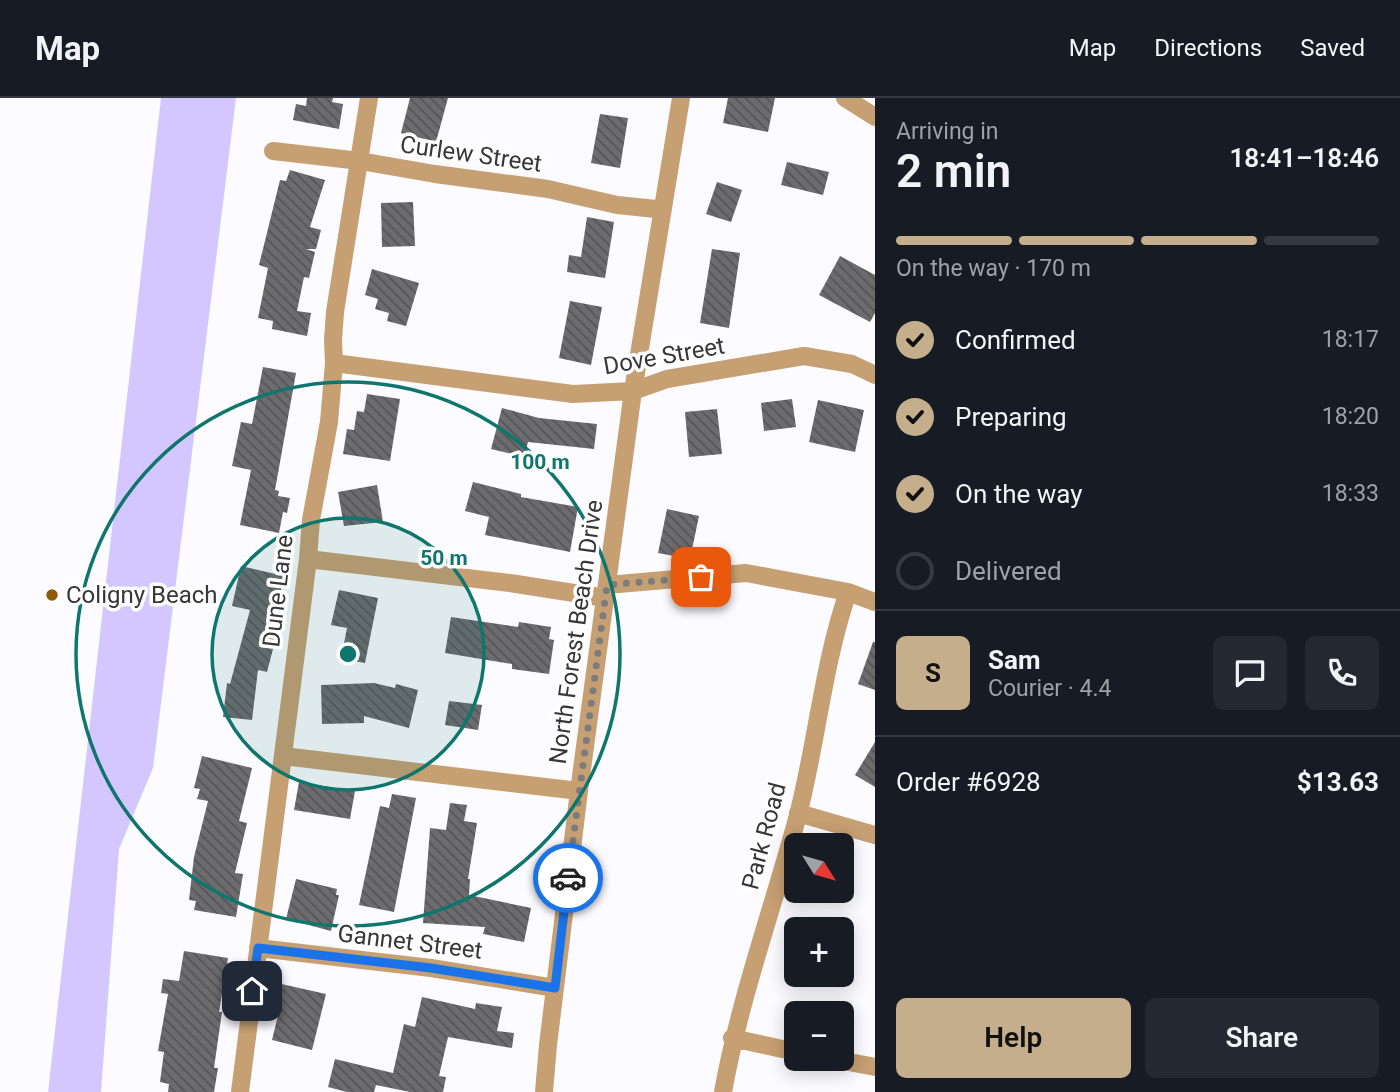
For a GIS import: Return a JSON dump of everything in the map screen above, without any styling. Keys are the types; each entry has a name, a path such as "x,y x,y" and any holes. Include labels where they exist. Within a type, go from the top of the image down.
{"street":[{"name":"Dune Lane","path":"240,1092 311,520 329,422 335,312 369,98"},
{"name":"North Forest Beach Drive","path":"544,1092 579,791 632,391 681,98"},
{"path":"845,98 875,117"},
{"name":"Curlew Street","path":"273,151 548,189 617,205 661,211"},
{"name":"Dove Street","path":"334,363 573,394 632,391 667,379 804,356 852,364 875,375"},
{"path":"308,559 496,582 607,591 746,573 848,592 875,602"},
{"name":"Park Road","path":"723,1092 733,1038 798,813 833,635 848,592"},
{"path":"283,755 579,791"},
{"path":"798,813 875,835"},
{"name":"Gannet Street","path":"258,948 431,968 555,988"},
{"path":"733,1038 784,1049"},
{"path":"854,1063 875,1067"}],"shaded area":[{"path":"161,98 236,98 153,768 119,849 101,1092 48,1092"}],"building":[{"path":"307,98 333,98 332,102 343,104 339,129 293,120 296,104 306,106"},
{"path":"410,98 448,98 436,142 401,133"},
{"path":"728,98 775,98 768,132 723,123"},
{"path":"600,114 628,118 620,168 591,163"},
{"path":"787,162 829,172 823,195 781,185"},
{"path":"290,170 325,180 310,227 321,230 316,249 306,249 315,252 309,278 304,277 297,311 311,313 307,336 272,329 273,321 258,318 268,268 259,265 280,180 286,181"},
{"path":"717,182 742,190 731,222 706,214"},
{"path":"413,202 415,246 382,247 381,203"},
{"path":"587,217 614,222 605,278 567,272 569,255 581,257"},
{"path":"712,249 740,253 729,328 700,323"},
{"path":"840,256 875,275 875,313 870,322 819,295"},
{"path":"372,269 419,283 406,326 387,321 389,313 375,309 378,299 365,295"},
{"path":"570,301 602,307 591,365 559,358"},
{"path":"263,367 296,373 275,490 279,491 278,496 290,498 287,513 283,512 279,533 240,525 251,470 232,466 241,422 252,424"},
{"path":"367,394 400,399 390,461 343,454 347,429 354,430 357,411 364,412"},
{"path":"792,399 796,427 764,431 761,403"},
{"path":"818,400 864,410 855,452 809,442"},
{"path":"502,408 539,418 597,424 594,449 528,442 524,457 491,449"},
{"path":"717,409 722,454 689,457 685,412"},
{"path":"473,482 521,494 521,497 578,507 570,552 485,535 489,517 465,511"},
{"path":"377,485 383,522 344,526 338,492"},
{"path":"667,509 699,516 690,559 658,553"},
{"path":"241,566 284,576 273,625 279,626 267,672 258,670 252,720 223,717 227,683 230,684 250,610 232,606"},
{"path":"339,590 378,598 365,663 341,659 347,628 331,625"},
{"path":"451,617 518,627 519,622 551,627 549,639 554,640 549,674 512,669 512,664 445,653"},
{"path":"875,642 875,690 858,684"},
{"path":"374,683 395,688 396,684 418,690 409,728 364,716 364,723 322,724 321,685"},
{"path":"449,701 482,705 478,730 445,725"},
{"path":"875,742 875,787 855,775"},
{"path":"202,756 252,768 239,821 247,823 235,873 243,874 236,917 194,910 196,901 189,900 194,857 208,801 197,799 200,789 194,788"},
{"path":"299,782 355,791 350,819 294,810"},
{"path":"392,794 416,798 394,912 359,905 380,806 389,808"},
{"path":"450,803 467,805 464,821 477,823 468,879 469,895 531,908 524,942 483,934 485,927 423,923 430,828 446,830"},
{"path":"296,879 337,889 336,895 339,895 331,931 286,919"},
{"path":"184,951 228,958 219,1012 222,1012 214,1068 218,1068 214,1092 168,1092 169,1084 160,1082 164,1052 158,1051 168,994 161,993 163,979 179,981"},
{"path":"277,983 326,994 312,1050 272,1040 282,999 274,997"},
{"path":"422,997 475,1009 476,1003 502,1007 497,1031 514,1033 512,1048 448,1037 439,1076 446,1077 443,1092 410,1092 376,1085 374,1092 347,1092 328,1087 335,1059 393,1073 404,1024 415,1027"}],"way so far":[{"path":"568,878 607,585 701,577"}],"place":[{"name":"Coligny Beach","path":"52,595"}],"route":[{"path":"252,991 258,948 431,968 555,988 568,878"}]}
